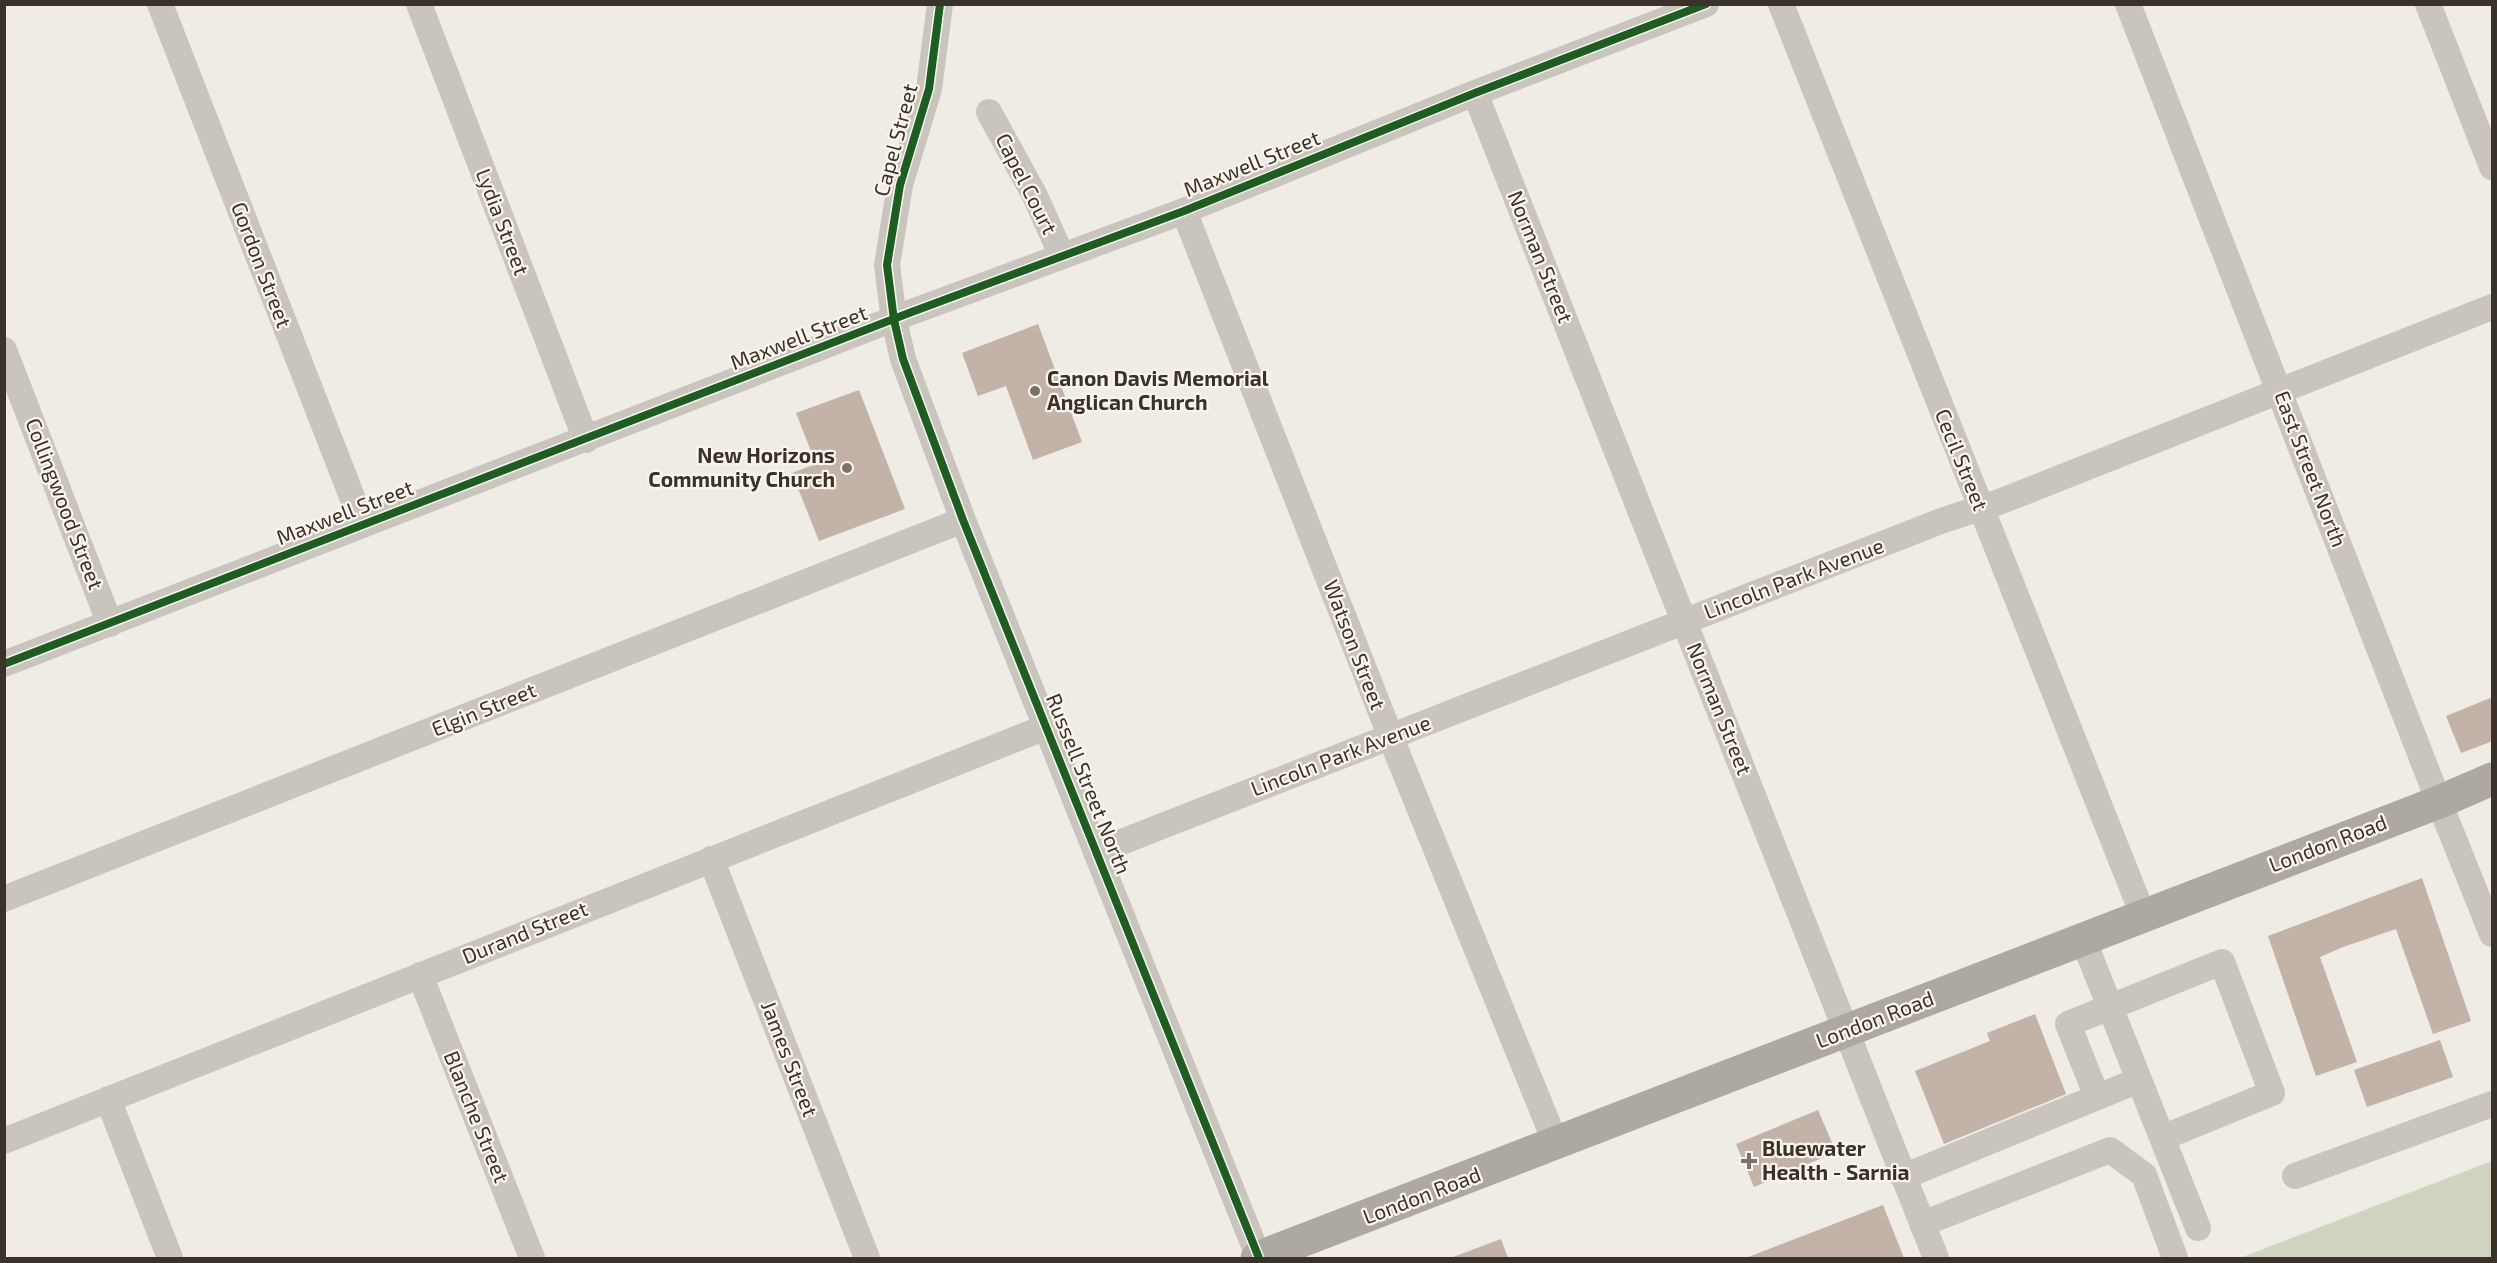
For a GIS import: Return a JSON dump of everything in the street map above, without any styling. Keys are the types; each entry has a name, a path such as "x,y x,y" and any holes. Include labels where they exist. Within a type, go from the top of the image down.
{"main road":[{"name":"London Road","path":"1258,1258 1846,1032 2493,779"}],"street":[{"name":"Gordon Street","path":"160,4 363,525"},
{"name":"Lydia Street","path":"418,4 586,440"},
{"name":"Capel Street","path":"894,320 887,265 900,185 929,90 940,4"},
{"name":"Maxwell Street","path":"4,664 894,320 1184,211 1475,93 1706,4"},
{"name":"Cecil Street","path":"1781,4 1980,510 2143,915"},
{"name":"East Street North","path":"2128,4 2439,802 2493,933"},
{"path":"2428,4 2493,167"},
{"name":"Norman Street","path":"1475,93 1935,1258"},
{"name":"Capel Court","path":"989,112 1030,186 1062,256"},
{"name":"Watson Street","path":"1184,211 1390,737 1556,1144"},
{"name":"Lincoln Park Avenue","path":"1095,852 1941,521 1980,510 2493,307"},
{"name":"Russell Street North","path":"894,320 903,359 963,520 1258,1258"},
{"name":"Collingwood Street","path":"4,350 110,624"},
{"name":"Elgin Street","path":"4,899 963,520"},
{"name":"Durand Street","path":"4,1141 1046,727"},
{"name":"James Street","path":"711,859 867,1258"},
{"path":"2083,939 2198,1227"},
{"path":"2097,1097 2068,1024 2222,962 2272,1093 2162,1138"},
{"name":"Blanche Street","path":"420,975 532,1258"},
{"path":"1903,1177 2139,1080"},
{"path":"108,1099 170,1258"},
{"path":"2295,1176 2493,1104"},
{"path":"1922,1224 2110,1150 2144,1175 2175,1258"}],"green space":[{"path":"2492,1161 2492,1258 2240,1258"}],"building":[{"name":"Canon Davis Memorial Anglican Church","path":"1038,324 1082,442 1033,460 1006,386 978,396 962,353"},
{"name":"New Horizons Community Church","path":"859,390 905,509 819,541 792,473 816,464 796,413"},
{"path":"2493,697 2493,741 2461,753 2446,716"},
{"path":"2422,878 2471,1021 2433,1034 2396,929 2343,947 2320,957 2357,1062 2316,1076 2268,936"},
{"path":"2035,1014 2066,1094 1944,1144 1915,1071 1990,1041 1987,1033"},
{"path":"2440,1040 2453,1077 2367,1107 2354,1070"},
{"path":"1818,1110 1836,1152 1754,1187 1736,1144"},
{"path":"1883,1205 1904,1258 1748,1258 1748,1257"},
{"path":"1501,1239 1508,1258 1453,1257"}],"cycle path":[{"path":"940,4 929,89 900,185 887,265 894,320 903,359 963,520 1259,1258"},
{"path":"4,664 909,313 1184,211 1475,93 1706,4"}],"place":[{"name":"Canon Davis Memorial Anglican Church","path":"1035,391"},
{"name":"New Horizons Community Church","path":"847,468"},
{"name":"Bluewater Health - Sarnia","path":"1749,1161"}]}
